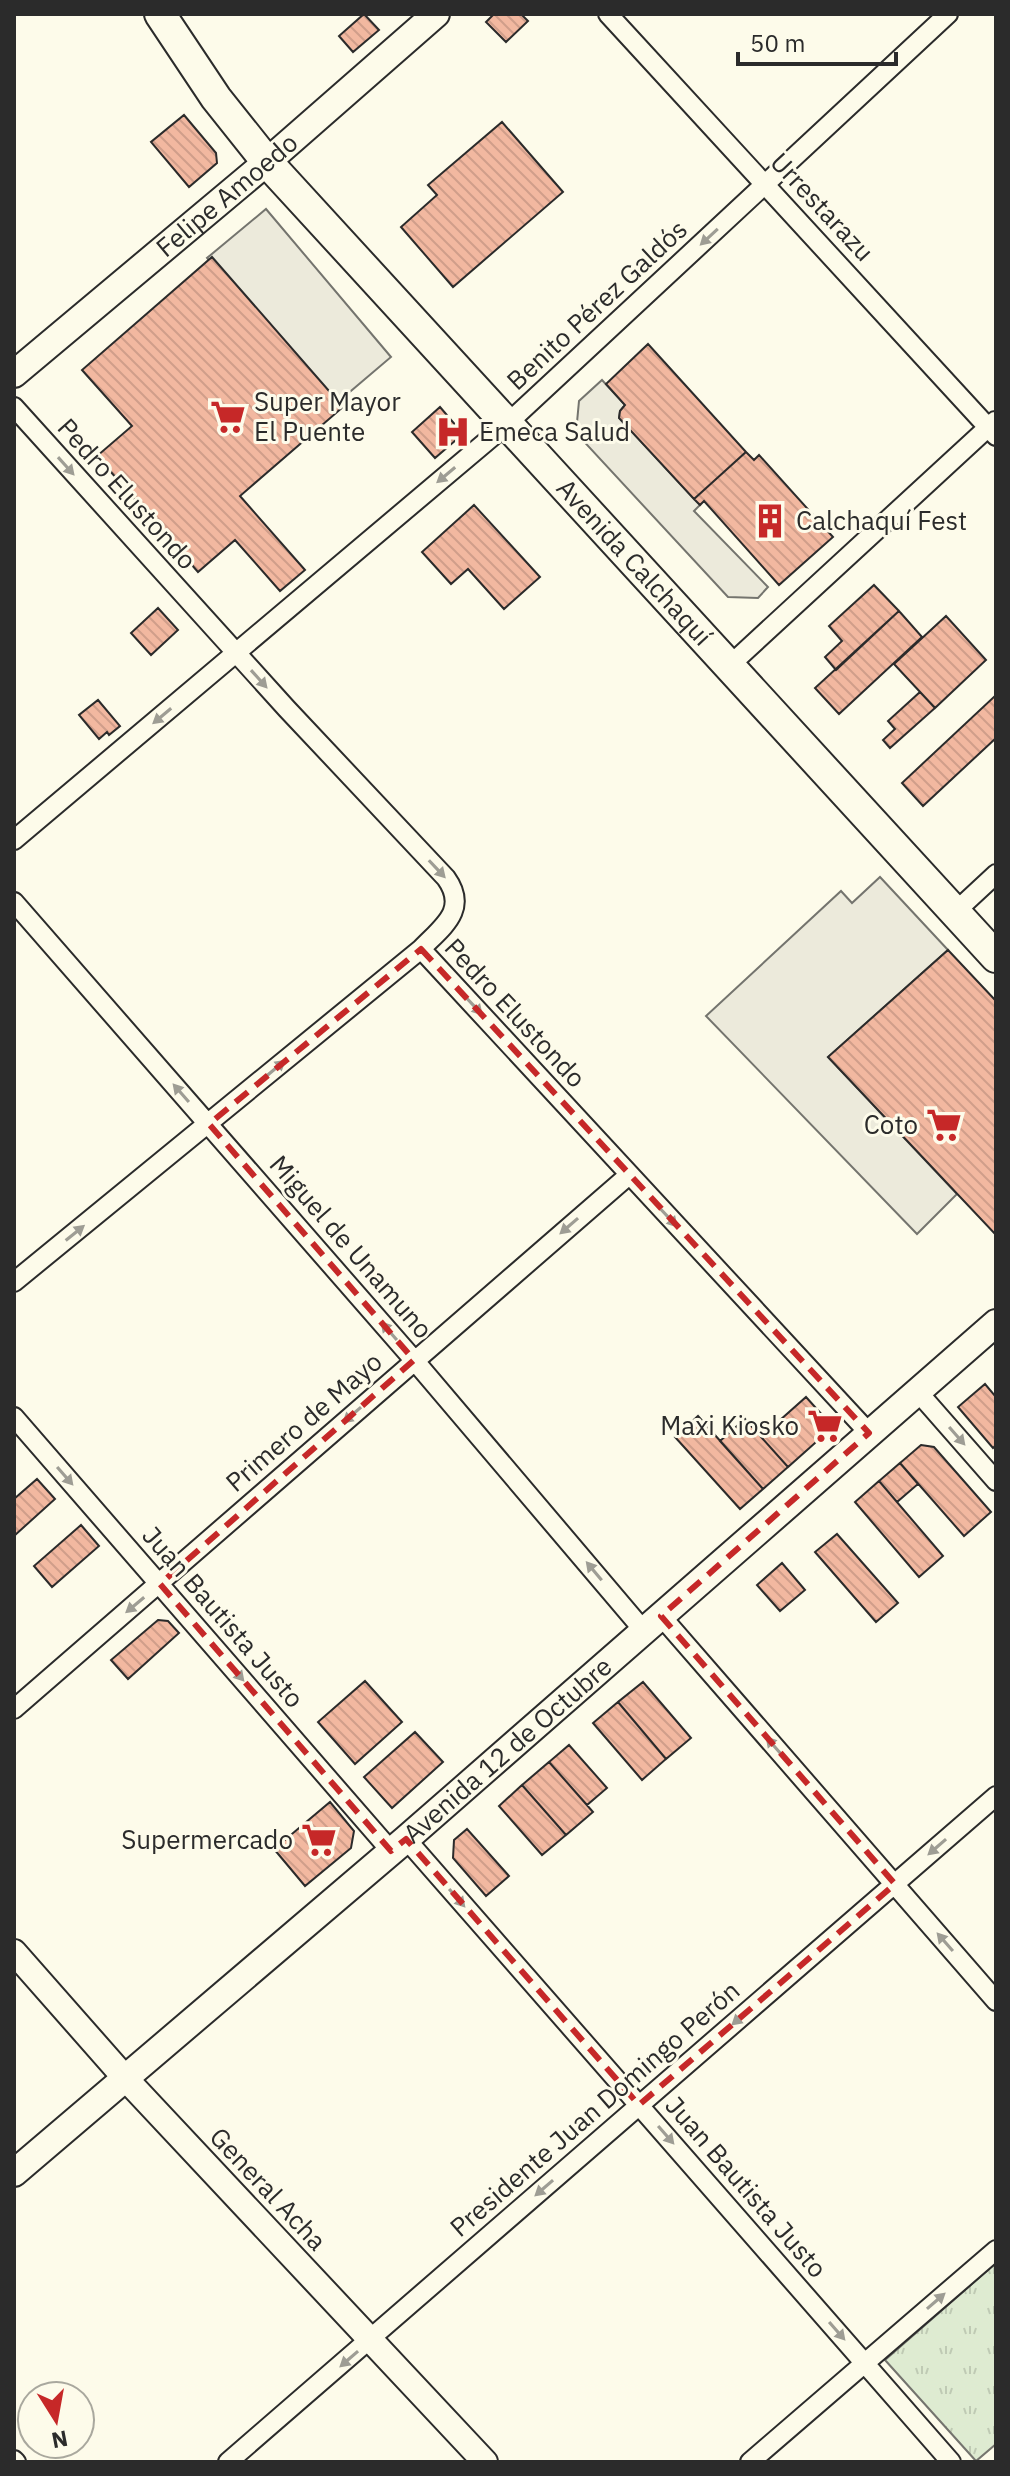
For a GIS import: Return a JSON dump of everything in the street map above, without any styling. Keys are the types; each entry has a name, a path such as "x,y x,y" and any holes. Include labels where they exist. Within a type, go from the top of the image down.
{"main road":[{"name":"Avenida Calchaquí","path":"160,14 216,98 267,162 996,957"},
{"name":"Felipe Amoedo","path":"14,374 267,162 436,14"},
{"name":"Avenida 12 de Octubre","path":"14,2173 398,1845 996,1323"}],"street":[{"name":"Urrestarazu","path":"608,14 993,428"},
{"name":"Benito Pérez Galdós","path":"14,840 506,425 948,14"},
{"name":"Pedro Elustondo","path":"14,407 236,654 453,888 454,911 421,949 869,1433"},
{"path":"729,666 993,428"},
{"path":"954,913 996,874"},
{"name":"Miguel de Unamuno","path":"14,902 414,1360 895,1884 996,2001"},
{"path":"14,1282 421,949"},
{"name":"Primero de Mayo","path":"14,1709 629,1175"},
{"path":"918,1392 996,1481"},
{"name":"Juan Bautista Justo","path":"14,1417 160,1584 639,2105 951,2462"},
{"name":"Presidente Juan Domingo Perón","path":"228,2462 996,1796"},
{"name":"General Acha","path":"14,1952 125,2078 485,2462"},
{"path":"750,2462 996,2250"}],"highlighted area":[{"path":"421,949 869,1433 661,1616 895,1884 639,2105 406,1839 391,1851 160,1584 414,1360 209,1124"}],"green space":[{"path":"996,2263 996,2444 976,2461 885,2360"}],"shaded area":[{"path":"266,209 391,357 332,407 207,258"},
{"path":"602,380 625,405 619,418 700,505 694,511 768,587 758,598 728,597 576,433 579,401"},
{"path":"880,877 948,950 828,1057 957,1194 917,1234 706,1016 841,891 852,903"}],"building":[{"path":"364,14 379,30 353,52 339,36"},
{"path":"494,14 521,14 528,21 506,42 486,22"},
{"path":"184,115 216,153 217,163 189,187 151,142"},
{"path":"502,122 563,192 453,287 401,227 437,195 428,185"},
{"name":"Super Mayor El Puente","path":"212,257 343,407 240,496 305,570 280,591 235,540 198,572 97,456 132,426 82,370"},
{"path":"648,344 746,452 694,499 619,418 625,405 606,384"},
{"path":"440,407 463,434 435,458 412,432"},
{"name":"Calchaquí Fest","path":"746,452 754,460 759,455 833,537 779,585 704,501 700,505 694,499"},
{"path":"474,505 540,577 504,609 468,569 451,584 422,552"},
{"path":"874,585 899,611 836,670 825,657 842,641 829,626"},
{"path":"158,608 178,630 151,655 131,633"},
{"path":"899,611 922,637 839,714 815,688"},
{"path":"946,616 986,660 935,708 894,664"},
{"path":"920,692 935,708 890,748 883,740 895,729 888,721"},
{"path":"996,695 996,738 923,806 902,783"},
{"path":"98,700 120,726 99,739 79,715"},
{"name":"Coto","path":"948,950 996,1001 996,1235 828,1057"},
{"path":"985,1384 996,1397 996,1445 993,1448 958,1407"},
{"path":"806,1397 833,1427 788,1467 761,1437"},
{"path":"698,1416 763,1489 740,1509 675,1437"},
{"path":"745,1419 788,1467 763,1489 720,1441"},
{"path":"921,1445 934,1447 991,1512 964,1536 900,1463"},
{"path":"900,1463 918,1484 897,1502 879,1481"},
{"path":"37,1479 55,1499 14,1536 14,1499"},
{"path":"879,1481 943,1556 919,1577 855,1502"},
{"path":"81,1525 99,1546 52,1587 34,1566"},
{"path":"837,1534 898,1603 876,1622 815,1552"},
{"path":"782,1563 805,1590 780,1611 757,1585"},
{"path":"158,1620 168,1621 179,1633 128,1679 111,1660"},
{"path":"365,1681 402,1722 355,1764 318,1722"},
{"path":"643,1682 691,1738 666,1759 618,1702"},
{"path":"618,1702 666,1759 642,1780 593,1723"},
{"path":"415,1732 443,1762 392,1808 364,1777"},
{"path":"569,1745 607,1788 587,1805 549,1762"},
{"path":"549,1762 593,1812 566,1835 522,1785"},
{"path":"522,1785 566,1835 542,1855 499,1806"},
{"name":"Supermercado","path":"330,1802 354,1831 351,1848 305,1886 274,1849"},
{"path":"467,1829 509,1876 486,1896 453,1858 454,1840"}],"place":[{"name":"Super Mayor El Puente","path":"228,417"},
{"name":"Emeca Salud","path":"453,432"},
{"name":"Calchaquí Fest","path":"770,521"},
{"name":"Coto","path":"944,1125"},
{"name":"Maxi Kiosko","path":"825,1426"},
{"name":"Supermercado","path":"319,1840"}]}
